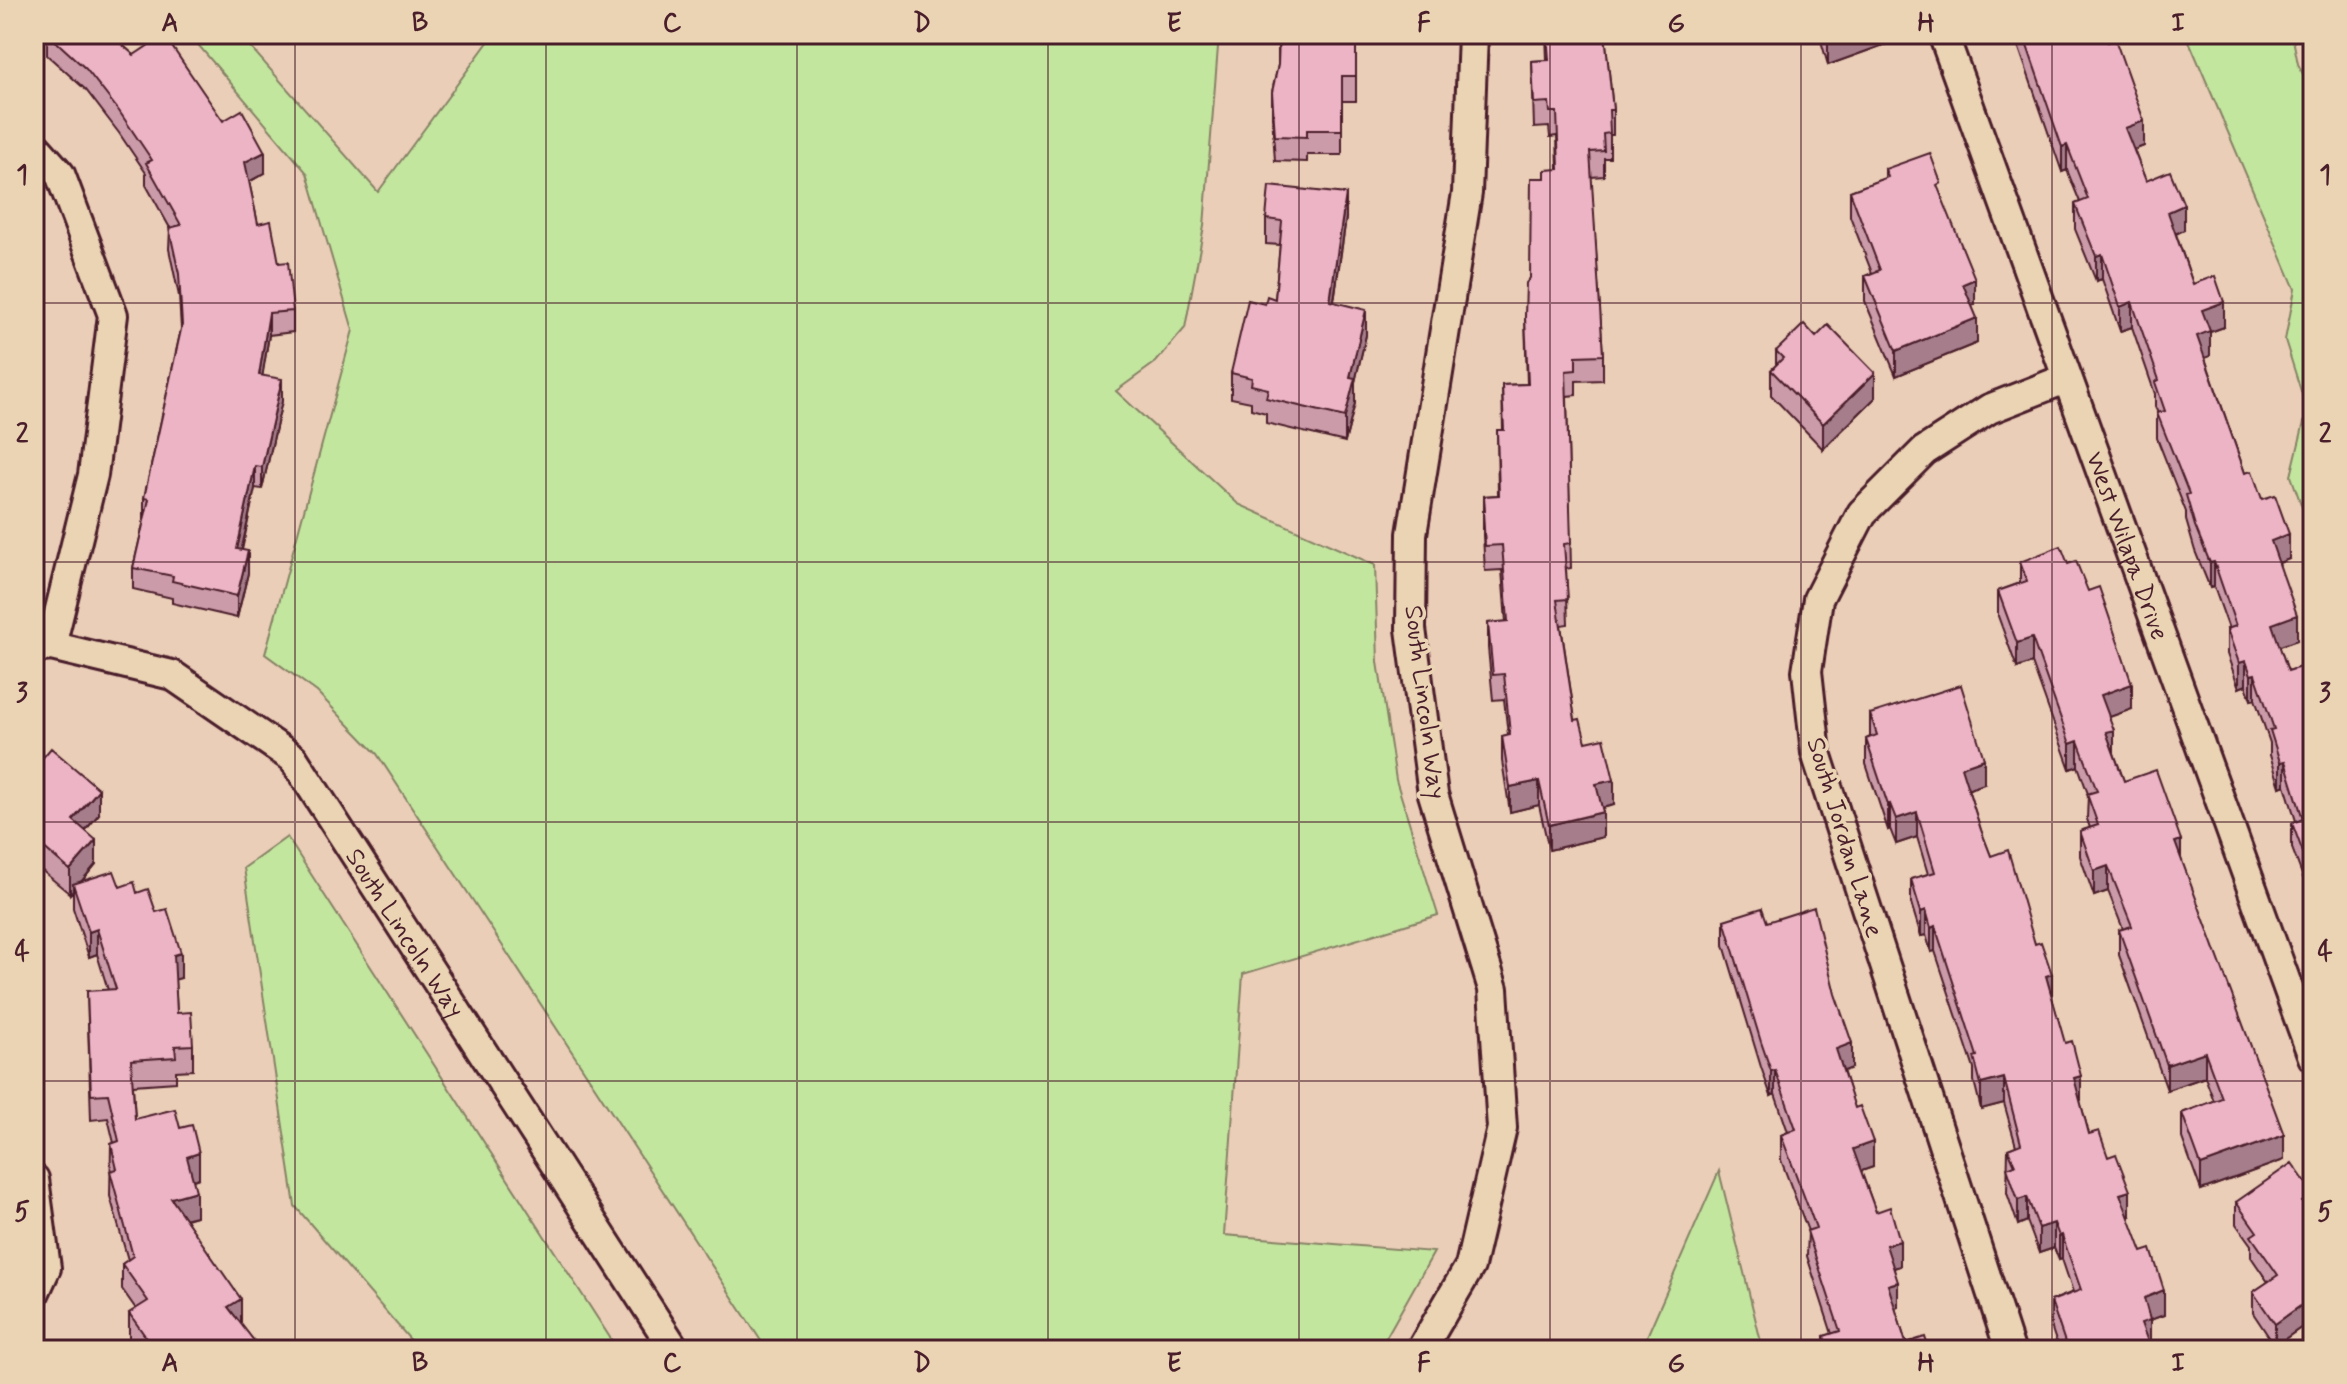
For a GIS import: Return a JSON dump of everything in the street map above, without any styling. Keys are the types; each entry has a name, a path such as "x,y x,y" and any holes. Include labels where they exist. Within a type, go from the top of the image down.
{"street":[{"name":"South Lincoln Way","path":"1421,1350 1470,1266 1502,1128 1493,989 1433,794 1411,629 1412,534 1467,193 1473,34"},
{"name":"West Wilapa Drive","path":"1943,34 2065,379 2313,1057"},
{"path":"34,145 60,174 113,315 93,475 42,647"},
{"name":"South Jordan Lane","path":"2010,1350 1816,753 1807,671 1818,599 1862,513 1924,451 1989,409 2065,379"},
{"name":"South Lincoln Way","path":"42,647 172,675 293,758 675,1350"},
{"path":"34,1179 46,1268 34,1294"}],"green space":[{"path":"189,34 239,34 378,192 494,34 1219,34 1204,226 1185,328 1156,362 1116,391 1238,504 1375,565 1378,662 1396,780 1438,915 1243,974 1224,1235 1434,1252 1379,1350 767,1350 377,754 317,692 265,654 353,330 307,173"},
{"path":"2186,34 2292,34 2298,64 2313,94 2313,538 2291,476 2307,410 2285,340 2295,289"},
{"path":"287,837 618,1350 419,1350 295,1206 244,868"},
{"path":"1719,1171 1763,1350 1641,1350"}],"building":[{"path":"48,34 110,34 134,55 164,35 223,121 242,110 265,152 245,162 258,224 271,221 279,263 288,262 293,311 269,313 259,375 282,379 262,467 255,466 237,549 248,551 237,596 172,581 173,576 133,568 149,499 144,498 182,325 179,274 169,228 181,225 146,163 152,160 119,111 86,69"},
{"path":"1279,34 1344,34 1344,44 1356,44 1356,76 1342,76 1342,130 1307,130 1307,137 1275,136 1272,92 1278,65"},
{"path":"1547,34 1605,34 1613,110 1609,110 1610,133 1603,134 1604,151 1590,152 1603,355 1576,356 1576,370 1566,371 1571,543 1564,544 1568,599 1557,600 1575,720 1580,719 1586,742 1604,738 1614,780 1596,784 1603,812 1549,825 1539,781 1510,787 1502,736 1510,734 1504,674 1493,675 1488,623 1508,621 1502,545 1485,546 1483,511 1484,496 1499,495 1497,430 1504,430 1502,385 1528,384 1525,317 1526,283 1530,278 1531,178 1545,178 1545,170 1559,169 1557,112 1550,112 1549,102 1534,103 1532,61 1549,60"},
{"path":"1826,34 1845,34 1828,40"},
{"path":"2023,34 2105,34 2108,42 2115,39 2144,121 2125,128 2146,181 2170,171 2184,205 2168,212 2193,284 2215,276 2224,302 2202,310 2210,331 2197,336 2245,473 2252,471 2262,499 2275,495 2289,534 2271,541 2297,615 2272,624 2288,671 2313,663 2313,863 2309,853 2304,855 2292,823 2303,819 2285,761 2280,762 2270,730 2274,729 2255,674 2251,675 2246,661 2239,663 2227,629 2236,626 2214,562 2210,563 2195,526 2186,495 2189,494 2157,413 2165,411 2155,382 2159,380 2132,302 2120,307 2102,254 2096,256 2075,204 2088,199 2067,145 2062,147"},
{"path":"1930,153 1941,183 1937,185 1975,279 1963,284 1977,318 1896,351 1865,276 1880,270 1850,191 1888,177 1885,169"},
{"path":"1269,186 1346,194 1330,301 1366,310 1350,377 1355,378 1345,417 1266,398 1268,389 1251,385 1252,378 1231,373 1248,300 1265,304 1267,296 1275,299 1282,221 1266,219"},
{"path":"34,275 40,296 34,297"},
{"path":"1804,324 1816,337 1828,325 1875,373 1823,424 1771,370 1783,358 1776,351"},
{"path":"2061,546 2068,564 2076,561 2088,591 2099,587 2132,684 2101,695 2114,730 2106,732 2124,781 2156,770 2181,840 2175,842 2284,1135 2201,1165 2182,1113 2222,1098 2205,1052 2167,1065 2119,930 2132,926 2108,866 2094,871 2080,831 2098,825 2087,794 2097,791 2078,741 2070,744 2032,638 2017,643 1998,591 2027,581 2020,562"},
{"path":"1961,685 1984,759 1961,767 1981,830 1991,856 2008,850 2035,944 2041,942 2052,974 2046,976 2065,1043 2072,1041 2081,1076 2074,1078 2089,1134 2099,1131 2108,1157 2116,1154 2130,1191 2120,1194 2142,1252 2151,1249 2164,1290 2144,1298 2150,1320 2141,1323 2151,1350 2079,1350 2077,1345 2067,1348 2051,1301 2081,1290 2062,1235 2059,1236 2054,1223 2039,1228 2027,1197 2018,1200 2007,1168 2015,1165 2008,1149 2021,1144 2004,1078 1981,1084 1974,1057 1977,1056 1935,926 1931,928 1926,910 1921,912 1911,879 1935,872 1917,812 1896,819 1888,805 1866,739 1877,735 1870,714"},
{"path":"51,748 99,789 73,820 96,840 70,870 34,839 37,830 34,827 34,768"},
{"path":"114,871 120,887 134,882 137,893 148,889 156,912 167,909 181,953 174,955 177,1013 191,1012 193,1045 175,1046 176,1057 131,1060 135,1119 175,1109 180,1128 192,1125 199,1153 187,1157 196,1191 171,1198 241,1299 228,1307 261,1350 155,1350 129,1313 148,1301 122,1264 133,1256 110,1171 117,1169 111,1144 119,1141 108,1094 91,1095 87,991 116,989 97,929 89,932 73,884"},
{"path":"1814,907 1835,994 1852,1043 1836,1049 1855,1108 1860,1106 1873,1142 1853,1149 1876,1212 1890,1207 1900,1241 1886,1245 1898,1282 1888,1285 1906,1343 1925,1337 1929,1350 1828,1350 1824,1336 1840,1331 1807,1231 1816,1228 1781,1135 1796,1129 1775,1070 1771,1071 1761,1042 1724,920 1762,908 1767,922"},
{"path":"2292,1163 2313,1193 2302,1202 2313,1219 2313,1306 2309,1300 2275,1324 2253,1292 2278,1275 2251,1236 2257,1232 2236,1202"}]}
